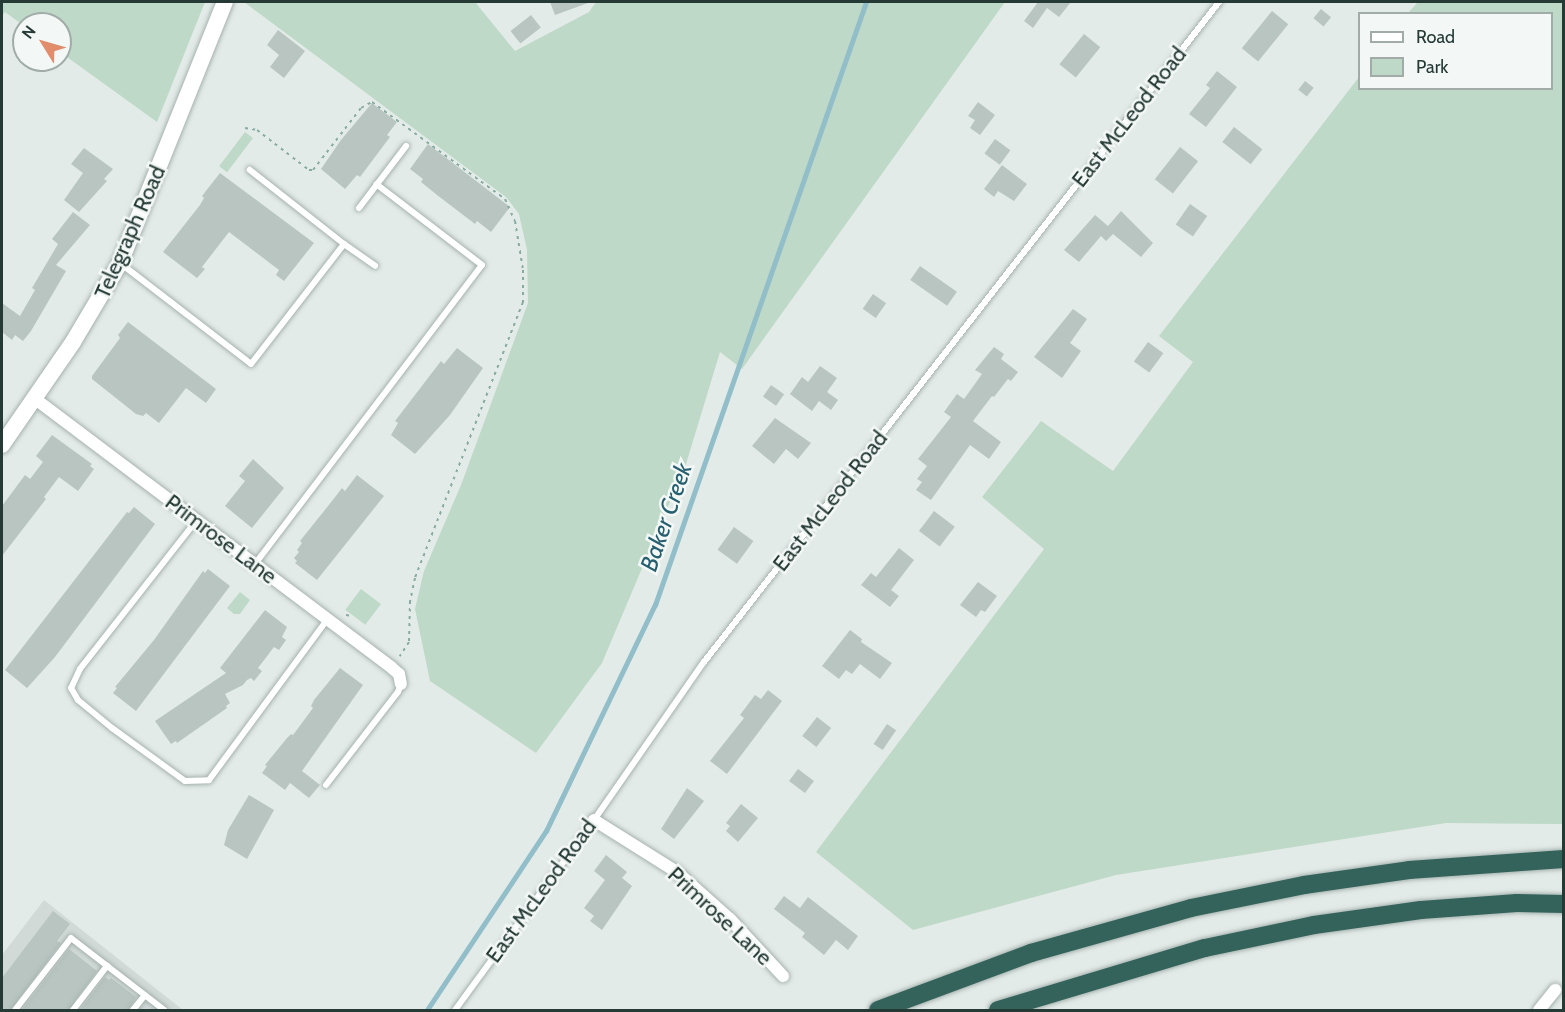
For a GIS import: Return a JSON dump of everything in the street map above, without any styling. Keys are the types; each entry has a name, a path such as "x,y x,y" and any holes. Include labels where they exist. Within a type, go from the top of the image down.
{"highway":[{"path":"878,1011 1030,953 1202,905 1304,885 1409,870 1563,859"},
{"path":"998,1011 1206,948 1314,925 1421,910 1516,903 1563,904"}],"street":[{"name":"Telegraph Road","path":"2,444 84,326 120,263 225,2"},
{"name":"Primrose Lane","path":"34,398 399,674 401,684"},
{"name":"Primrose Lane","path":"594,820 677,872 729,919 783,976"},
{"path":"1539,1011 1555,990"}],"lane":[{"name":"East McLeod Road","path":"455,1011 594,820 704,662 1219,2"},
{"path":"359,208 406,146"},
{"path":"250,171 375,266"},
{"path":"255,565 482,265 376,184"},
{"path":"120,263 250,364 344,244"},
{"path":"197,519 80,669 71,688 78,700 112,728 185,781 209,780 327,620"},
{"path":"326,785 398,692 401,684"},
{"path":"15,1011 71,938 164,1011"},
{"path":"73,1011 107,966"},
{"path":"133,1011 145,995"}],"shaded area":[{"path":"44,900 183,1010 2,1010 2,955"}],"green space":[{"path":"2,2 205,2 157,122 72,61 72,12 12,12 12,17 5,12 2,16"},
{"path":"244,2 475,2 515,51 589,12 596,2 1005,2 742,369 720,352 686,464 602,663 536,753 430,681 415,609 424,571 461,485 528,303 527,250 519,214 506,197"},
{"path":"1418,2 1563,2 1563,824 1446,823 1116,875 913,930 816,852 1044,549 982,497 1041,421 1113,471 1193,362 1159,336 1358,78 1358,90 1553,90 1553,12 1409,12"},
{"path":"245,132 253,138 227,172 219,166"},
{"path":"361,589 381,604 365,625 345,610"},
{"path":"240,592 250,600 240,614 234,614 227,608"}],"building":[{"path":"550,2 588,2 588,3 555,15"},
{"path":"1038,2 1071,2 1059,17 1047,8 1033,28 1024,21"},
{"path":"1321,9 1331,17 1324,27 1313,18"},
{"path":"1272,11 1288,24 1258,62 1242,48"},
{"path":"531,15 541,28 520,44 511,31"},
{"path":"278,30 305,51 284,78 270,67 279,55 267,45"},
{"path":"1084,34 1100,47 1076,78 1059,64"},
{"path":"1217,71 1237,87 1206,127 1189,114 1210,88 1206,85"},
{"path":"1305,81 1314,88 1307,96 1298,90"},
{"path":"978,102 995,115 980,135 970,128 975,120 968,116"},
{"path":"372,103 397,122 387,135 390,137 360,177 357,175 345,189 321,169 341,140"},
{"path":"1234,127 1262,149 1251,164 1222,142"},
{"path":"995,139 1010,150 1000,165 984,154"},
{"path":"428,144 510,207 491,232 477,221 475,224 437,195 421,182 423,179 410,169"},
{"path":"1180,147 1198,161 1173,193 1155,179"},
{"path":"84,148 113,169 104,179 107,181 79,212 64,200 83,173 71,164"},
{"path":"1002,165 1027,184 1014,201 998,191 994,197 984,189"},
{"path":"220,173 314,243 284,281 276,275 279,270 229,232 202,267 205,269 197,278 163,252 200,205 204,198 202,196"},
{"path":"1190,204 1207,216 1193,237 1176,224"},
{"path":"1121,211 1153,243 1141,257 1113,234 1106,241 1101,236 1079,262 1064,250 1095,215 1108,226"},
{"path":"73,212 90,225 56,265 66,271 31,331 23,341 15,335 12,340 2,332 2,303 20,316 35,290 32,288 58,244 52,239"},
{"path":"920,266 957,292 947,306 910,280"},
{"path":"873,294 886,303 876,318 863,309"},
{"path":"1073,309 1087,319 1070,343 1081,351 1062,378 1034,357"},
{"path":"128,322 216,389 206,403 186,388 159,423 146,413 143,416 136,414 92,379"},
{"path":"1148,342 1163,353 1149,373 1134,361"},
{"path":"994,347 1004,354 1001,359 1018,372 1011,381 1008,379 994,397 992,396 973,421 1001,442 989,459 970,445 931,500 916,490 922,482 917,479 927,466 918,459 951,417 944,412 957,394 964,399 982,374 975,370"},
{"path":"457,348 483,368 450,415 415,454 391,435 398,423 395,421 441,361 444,364"},
{"path":"820,366 837,378 827,392 838,400 831,410 819,401 812,411 790,394 802,377 808,382"},
{"path":"771,385 784,394 776,406 763,396"},
{"path":"775,418 811,443 798,459 786,449 774,464 752,446"},
{"path":"52,435 92,464 90,466 94,469 78,491 59,477 44,497 46,499 2,556 2,506 25,475 30,479 43,462 36,456"},
{"path":"253,459 284,488 252,528 225,506 245,481 239,476"},
{"path":"357,475 384,496 317,580 295,563 297,561 294,558 302,543 300,541 342,488 345,491"},
{"path":"134,507 155,524 55,657 27,688 5,670 127,512 129,513"},
{"path":"934,511 955,527 940,547 919,531"},
{"path":"734,527 753,541 737,564 718,550"},
{"path":"899,548 914,560 891,590 899,596 890,607 861,585 871,573 876,577"},
{"path":"208,569 230,586 136,711 113,693 117,688 115,687 154,640 203,571 205,573"},
{"path":"978,582 997,596 985,612 981,610 976,617 960,605"},
{"path":"265,610 287,627 282,637 286,640 279,650 274,647 258,668 262,671 254,681 251,678 225,694 230,703 226,706 227,708 177,743 176,741 171,744 155,721 226,673 220,668"},
{"path":"850,630 862,639 861,642 892,663 880,679 860,664 852,674 846,670 839,679 822,666"},
{"path":"340,668 363,685 302,771 320,785 309,798 290,783 285,790 262,773 267,766 265,765 287,738 293,735 313,708 311,706 314,700"},
{"path":"768,690 782,701 727,774 710,761 744,718 740,715 755,695 761,699"},
{"path":"817,717 831,728 816,747 802,736"},
{"path":"887,724 896,730 883,750 874,744"},
{"path":"798,769 814,781 805,793 789,781"},
{"path":"687,788 704,801 674,839 661,829"},
{"path":"249,795 274,810 247,859 224,845 228,830"},
{"path":"741,804 758,818 738,842 726,831 730,826 726,823"},
{"path":"606,855 627,872 622,878 632,886 602,930 590,921 594,916 584,908 605,880 594,871"},
{"path":"784,896 800,908 808,897 858,936 848,950 836,940 824,955 802,937 805,933 774,909"},
{"path":"53,911 70,924 57,941 61,943 10,1011 2,1011 2,978"},
{"path":"69,949 97,971 68,1011 21,1011"},
{"path":"105,977 109,980 111,978 136,997 128,1011 79,1011"}],"waterway":[{"name":"Baker Creek","path":"427,1010 546,831 655,605 866,2"}]}
